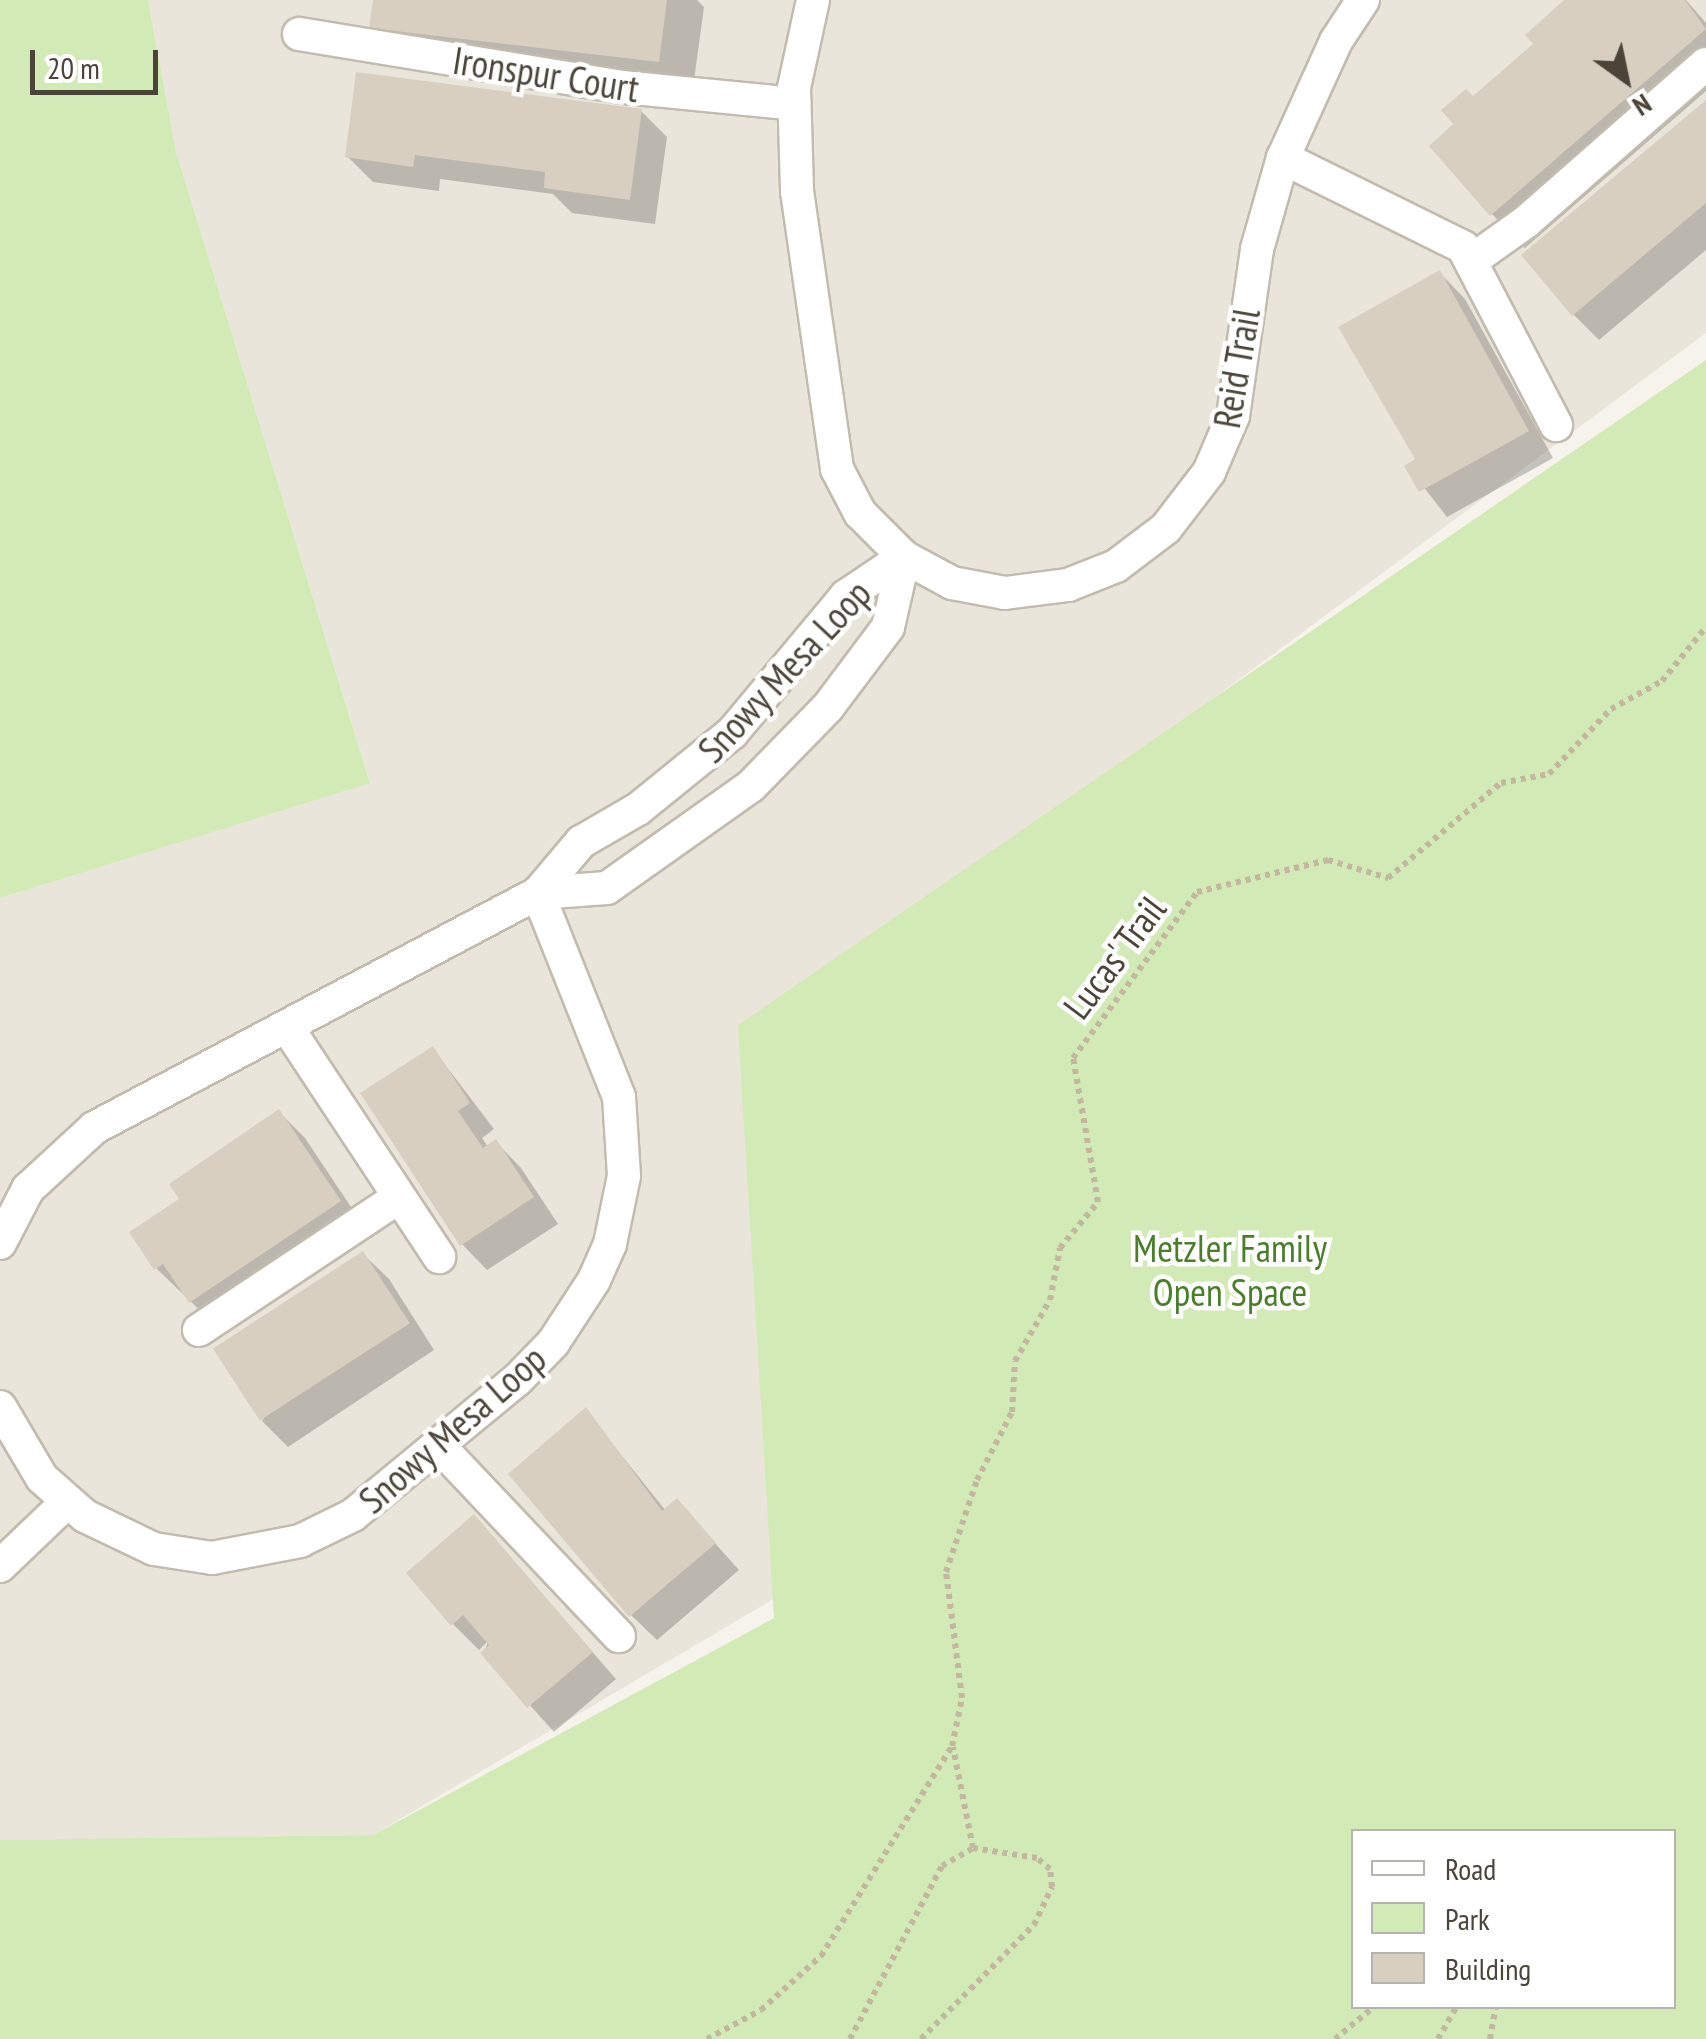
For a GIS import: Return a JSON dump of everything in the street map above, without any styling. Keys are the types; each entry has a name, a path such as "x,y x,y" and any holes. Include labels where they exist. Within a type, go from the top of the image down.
{"street":[{"name":"Reid Trail","path":"813,0 798,54 794,104 797,191 831,450 860,513 904,557 978,590 1036,591 1094,577 1166,528 1209,472 1233,416 1257,249 1282,158 1336,41 1364,0"},
{"name":"Ironspur Court","path":"299,34 653,91 794,104"},
{"path":"1471,261 1527,221 1706,64"},
{"path":"1282,158 1449,235 1471,261 1556,425"},
{"name":"Snowy Mesa Loop","path":"0,1243 28,1189 68,1148 124,1110 538,893 582,842 707,757 777,685 846,596 904,557"},
{"name":"Snowy Mesa Loop","path":"538,893 607,888 751,786 828,707 888,627 904,557"},
{"name":"Snowy Mesa Loop","path":"0,1407 42,1478 68,1502 154,1550 244,1556 326,1531 441,1448 553,1343 594,1280 620,1206 625,1144 619,1097 538,893"},
{"path":"287,1027 438,1258"},
{"path":"199,1330 398,1198"},
{"path":"441,1448 619,1636"},
{"path":"0,1566 68,1502"}],"path":[{"name":"Lucas' Trail","path":"952,1746 962,1698 946,1572 977,1480 1012,1412 1015,1361 1050,1300 1060,1248 1098,1202 1073,1058 1197,892 1328,860 1388,878 1502,782 1549,774 1611,709 1662,680 1706,626"},
{"path":"952,1746 973,1848"},
{"path":"706,2039 761,2010 820,1956 952,1746"},
{"path":"850,2039 942,1866 973,1848 1038,1858 1050,1869 1052,1888 1034,1925 921,2039"},
{"path":"1335,2039 1371,2009"},
{"path":"1438,2039 1455,2009"},
{"path":"1490,2039 1495,2009"}],"shaded area":[{"path":"148,0 1706,0 1706,333 1136,756 777,1597 373,1835 0,1840 0,898 370,782 176,152"}],"green space":[{"path":"0,0 148,0 176,152 370,783 0,898"},
{"name":"Metzler Family Open Space","path":"1706,360 1706,2039 0,2039 0,1840 373,1835 774,1618 738,1025"}],"building":[{"path":"373,0 667,0 659,62 369,28"},
{"path":"1564,0 1685,0 1706,29 1490,216 1429,146 1453,124 1441,110 1466,89 1473,96 1533,44 1525,35"},
{"path":"356,72 642,109 630,200 544,188 545,172 415,155 413,167 345,157"},
{"path":"1706,100 1706,203 1572,316 1521,255"},
{"path":"1440,270 1529,431 1419,492 1404,466 1415,459 1338,327"},
{"path":"433,1046 470,1103 458,1111 483,1148 496,1139 534,1197 460,1246 360,1093"},
{"path":"279,1109 341,1201 189,1303 163,1264 154,1270 129,1232 179,1199 169,1184"},
{"path":"363,1251 410,1323 260,1421 213,1348"},
{"path":"586,1407 662,1511 677,1498 716,1543 629,1617 508,1474"},
{"path":"474,1514 593,1652 527,1708 480,1653 489,1645 463,1615 451,1626 406,1573"}]}
